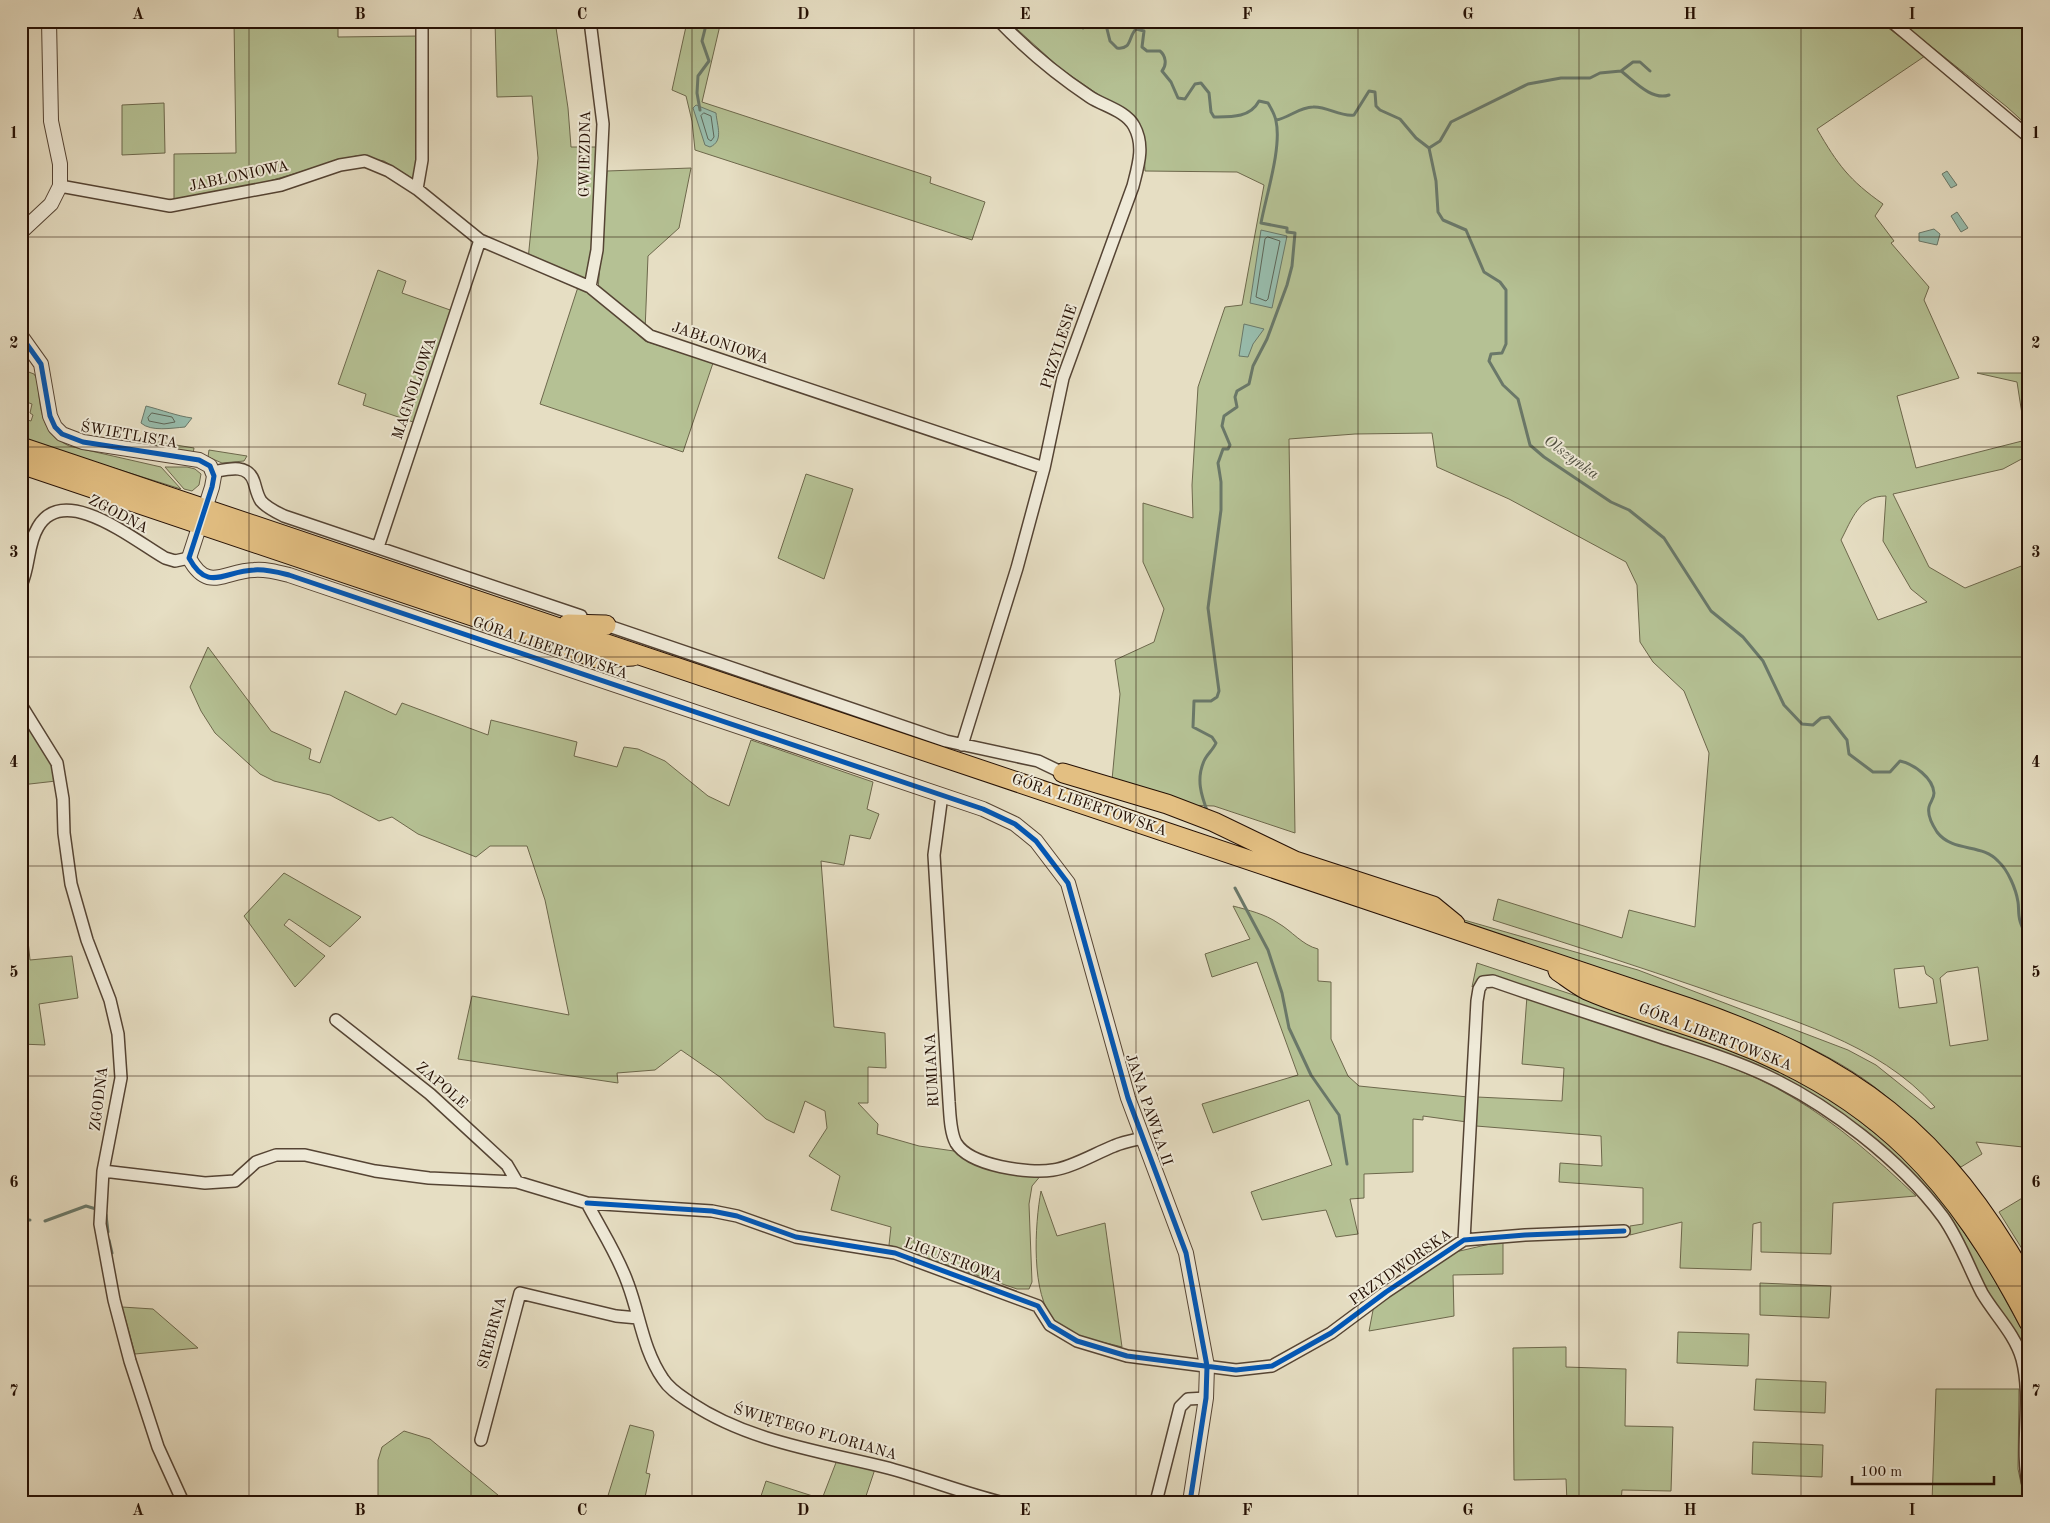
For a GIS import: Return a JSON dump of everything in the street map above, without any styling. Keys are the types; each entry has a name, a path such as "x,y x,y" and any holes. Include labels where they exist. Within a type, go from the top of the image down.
{"highway":[{"name":"GÓRA LIBERTOWSKA","path":"21,446 204,516 597,658 640,655"},
{"name":"GÓRA LIBERTOWSKA","path":"21,464 204,516 547,624 1755,1032 1804,1054 1853,1083 1903,1121 1952,1171 1989,1219 2029,1286"},
{"path":"547,624 606,625"},
{"path":"1063,773 1167,804 1214,822 1295,861 1433,906 1465,933"},
{"name":"GÓRA LIBERTOWSKA","path":"1536,957 1585,989 1728,1039 1784,1063 1827,1086 1856,1106 1898,1140 1947,1192 1986,1246 2029,1322"}],"street":[{"path":"21,232 51,204 60,186 60,164 51,121 50,21"},
{"path":"417,189 422,160 422,21"},
{"name":"GWIEZDNA","path":"590,21 603,124 598,250 590,287"},
{"name":"PRZYLESIE","path":"962,745 1014,578 1044,468 1064,378 1133,186 1139,164 1140,144 1134,124 1124,115 1091,98 1037,59 999,21"},
{"path":"1891,21 2029,136"},
{"name":"JABŁONIOWA","path":"60,186 170,206 281,185 340,165 365,161 389,171 417,189 480,240 590,287 650,336 1044,468"},
{"name":"MAGNOLIOWA","path":"378,548 480,240"},
{"name":"ŚWIETLISTA","path":"21,336 41,364 50,416 55,427 62,434 84,442 199,460 210,466 213,472"},
{"path":"189,558 204,516 213,483 213,472 230,468 242,469 251,475 261,501 274,511 322,530 581,616"},
{"name":"ZGODNA","path":"21,585 30,545 39,525 56,510 68,508 97,518 165,558 175,561 189,558"},
{"name":"GÓRA LIBERTOWSKA","path":"189,558 198,573 207,578 253,570 289,575 942,795"},
{"name":"GÓRA LIBERTOWSKA","path":"606,625 962,745 1038,761 1063,773"},
{"name":"ZGODNA","path":"21,705 57,763 63,799 64,833 71,884 87,940 110,1000 118,1034 121,1078 103,1171 100,1224 114,1300 130,1361 158,1447 183,1502"},
{"name":"JANA PAWŁA II","path":"942,795 990,812 1015,824 1044,850 1066,879 1076,908 1115,1054 1143,1138 1186,1253 1207,1366 1206,1398 1190,1502"},
{"name":"RUMIANA","path":"942,795 934,855 949,1102 956,1143 966,1154 980,1161 1018,1169 1053,1170 1116,1145 1143,1138"},
{"name":"PRZYDWORSKA","path":"1464,1240 1477,1001 1481,985 1486,981 1493,981 1708,1052 1763,1074 1809,1098 1874,1146 1916,1185 1956,1237 1983,1294 2018,1348 2023,1367 2027,1400"},
{"name":"ZAPOLE","path":"336,1020 430,1094 507,1165 517,1182"},
{"path":"103,1171 206,1183 235,1181 256,1162 276,1155 305,1155 374,1171 429,1178 517,1182 587,1203"},
{"name":"LIGUSTROWA","path":"587,1203 712,1210 737,1216 796,1236 895,1253 1038,1306 1050,1325 1077,1341 1126,1356 1207,1366"},
{"name":"ŚWIĘTEGO FLORIANA","path":"587,1203 611,1244 628,1284 643,1338 663,1379 680,1396 720,1422 737,1429 885,1468 1000,1502"},
{"name":"PRZYDWORSKA","path":"1207,1366 1236,1370 1272,1366 1331,1333 1386,1292 1464,1240 1523,1235 1624,1232"},
{"name":"SREBRNA","path":"481,1440 520,1293 616,1316 638,1318"},
{"path":"1156,1502 1180,1407 1188,1399 1206,1398"},
{"path":"2027,1400 2025,1473 2029,1489"}],"shaded area":[{"path":"234,21 338,21 338,37 420,36 419,155 415,180 384,161 356,156 238,190 174,202 174,154 236,153"},
{"path":"495,21 555,21 568,108 571,147 602,147 590,287 528,260 538,158 532,96 497,97"},
{"path":"593,21 721,21 702,102 931,177 930,183 985,202 972,240 695,150 692,121 686,96 672,90 687,22 593,25"},
{"path":"1008,21 1879,21 1925,56 1817,129 1831,153 1845,171 1861,187 1883,204 1875,216 1894,241 1891,243 1929,287 1924,300 1959,378 1897,396 1916,468 2026,440 2017,382 1977,373 2029,373 2029,455 2003,469 1893,494 1929,567 1965,588 2029,563 2029,1161 2023,1147 1976,1142 1982,1154 1961,1167 1918,1124 1872,1085 1850,1070 1802,1044 1727,1014 1415,907 1416,903 1464,920 1638,970 1848,1050 1876,1065 1931,1109 1935,1107 1887,1065 1830,1035 1682,982 1493,920 1498,899 1622,938 1629,910 1695,927 1709,753 1684,691 1653,662 1640,642 1637,585 1626,562 1509,499 1437,467 1432,433 1355,434 1289,439 1295,833 1214,806 1181,805 1112,780 1120,694 1115,660 1154,642 1164,609 1143,562 1143,503 1193,518 1192,485 1198,387 1225,307 1242,305 1264,185 1237,172 1145,171 1143,134 1138,122 1060,68","holes":["1886,496 1883,541 1911,589 1927,602 1878,620 1841,540 1853,517 1863,504 1877,497","1924,966 1926,974 1933,979 1937,1003 1899,1008 1894,969","1978,967 1988,1040 1950,1046 1940,978 1947,972"]},
{"path":"1916,21 1924,23 1932,21 2029,21 2029,127 2007,107 1908,28"},
{"path":"164,103 165,153 122,155 122,105"},
{"path":"691,168 679,228 648,256 645,331 598,290 607,171"},
{"path":"378,270 406,281 402,293 453,311 416,423 363,405 366,394 338,384"},
{"path":"578,287 597,298 645,341 713,363 683,452 540,404"},
{"path":"26,371 34,374 37,379 43,418 52,433 59,440 69,446 161,467 181,489 21,439 21,418 31,421 33,415 30,413 32,404 21,400 21,374"},
{"path":"134,438 194,448 193,454 136,446"},
{"path":"209,450 247,456 244,461 222,463 208,457"},
{"path":"165,467 195,469 201,474 199,485 192,491 184,489"},
{"path":"806,474 853,489 824,579 778,558"},
{"path":"208,647 271,731 311,749 309,759 320,763 345,691 396,715 402,703 488,735 491,720 577,742 574,756 617,767 624,747 638,749 665,761 708,796 729,806 751,740 873,782 867,809 879,814 870,839 850,835 844,865 821,861 834,1027 885,1033 886,1068 868,1067 868,1103 858,1103 878,1124 877,1134 919,1146 954,1151 980,1166 996,1171 1042,1174 1032,1186 1029,1204 1032,1282 1029,1289 1017,1289 889,1245 891,1227 831,1210 840,1176 809,1156 827,1128 825,1111 805,1101 794,1133 766,1119 720,1077 681,1050 655,1070 617,1073 618,1083 458,1059 472,996 569,1015 545,900 527,846 490,846 476,857 418,834 392,817 379,821 330,795 274,781 260,774 215,733 201,711 190,687"},
{"path":"21,716 51,763 56,781 21,785"},
{"path":"21,873 30,960 72,956 78,998 39,1004 45,1045 21,1044"},
{"path":"284,873 361,917 330,947 289,919 284,925 325,956 295,987 244,916"},
{"path":"1233,906 1268,917 1302,941 1318,949 1318,981 1331,982 1331,1039 1348,1076 1359,1086 1468,1097 1467,1122 1423,1116 1423,1120 1413,1119 1413,1172 1364,1174 1364,1198 1350,1199 1358,1234 1336,1237 1326,1210 1262,1220 1251,1192 1332,1165 1309,1100 1213,1133 1202,1104 1298,1075 1257,962 1212,977 1205,954 1250,939"},
{"path":"1477,963 1625,1012 1761,1061 1794,1077 1834,1101 1900,1153 1935,1190 1985,1263 2029,1343 2029,1377 1965,1247 1893,1159 1776,1076 1482,978 1472,987"},
{"path":"1527,996 1722,1064 1775,1087 1809,1107 1841,1130 1916,1196 1833,1203 1831,1254 1761,1252 1761,1222 1753,1224 1751,1270 1680,1268 1682,1222 1630,1235 1630,1226 1643,1224 1643,1188 1559,1182 1560,1163 1602,1166 1601,1136 1476,1126 1477,1097 1562,1101 1564,1068 1522,1064"},
{"path":"1041,1191 1057,1236 1105,1223 1122,1347 1077,1335 1061,1327 1047,1310 1041,1295 1036,1259 1037,1221"},
{"path":"2029,1194 2029,1260 1999,1212"},
{"path":"1503,1241 1503,1274 1453,1275 1454,1316 1369,1331 1374,1305 1451,1253"},
{"path":"1760,1283 1831,1286 1829,1318 1760,1315"},
{"path":"122,1307 153,1309 198,1348 135,1354"},
{"path":"1678,1332 1749,1334 1748,1366 1677,1363"},
{"path":"1566,1347 1566,1367 1626,1369 1625,1426 1673,1427 1671,1491 1622,1490 1621,1502 1567,1502 1566,1479 1514,1480 1513,1348"},
{"path":"1756,1379 1826,1382 1825,1413 1754,1410"},
{"path":"1936,1389 2019,1389 2018,1469 2025,1502 1932,1502"},
{"path":"630,1425 653,1431 654,1435 646,1473 650,1474 644,1502 606,1502"},
{"path":"404,1431 430,1439 504,1500 514,1502 378,1502 378,1460 382,1447"},
{"path":"1753,1442 1823,1445 1822,1477 1752,1474"},
{"path":"837,1460 875,1469 864,1502 759,1502 766,1481 822,1499"}],"water":[{"path":"696,105 716,113 718,137 717,141 710,147 705,145 693,108"},
{"path":"1947,171 1957,185 1951,188 1942,174"},
{"path":"1957,212 1968,228 1961,232 1951,216"},
{"path":"1934,229 1940,234 1937,245 1919,241 1919,233"},
{"path":"1261,230 1287,236 1272,308 1250,303"},
{"path":"1244,324 1264,329 1253,344 1248,357 1239,356"},
{"path":"146,406 192,418 185,427 150,428 141,423"}],"waterway":[{"path":"700,110 697,93 698,76 709,61 702,41 707,21"},
{"name":"Olszynka","path":"1077,21 1076,24 1083,28 1092,21"},
{"path":"1105,21 1110,41 1117,48 1125,47 1136,29 1144,31 1142,47 1147,51 1160,51 1162,53 1165,58 1162,71 1171,82 1178,98 1185,99 1195,84 1201,83 1209,93 1211,112 1214,117 1245,114 1251,111 1259,101 1268,103 1276,121 1277,144 1273,172 1261,223 1287,228 1287,232 1295,233 1292,266 1287,285 1267,339 1253,366 1249,384 1237,391 1235,397 1237,407 1224,416 1222,426 1230,445 1228,449 1223,449 1218,463 1221,482 1221,510 1208,608 1219,691 1217,697 1211,701 1194,701 1193,727 1212,737 1216,743 1205,759 1200,774 1202,793 1208,813"},
{"path":"1429,148 1440,141 1451,122 1528,84 1561,78 1590,78 1600,73 1621,71 1633,62 1640,62 1650,71"},
{"path":"1621,71 1650,93 1663,96 1669,95"},
{"name":"Olszynka","path":"1276,120 1308,107 1318,107 1354,115 1369,91 1375,92 1376,106 1380,110 1400,119 1416,138 1429,148 1436,181 1438,212 1443,220 1466,230 1484,272 1500,282 1506,290 1506,344 1502,353 1491,354 1489,361 1503,385 1518,399 1530,445 1544,457 1611,502 1629,510 1664,538 1711,611 1743,637 1763,661 1784,705 1802,724 1813,725 1821,718 1829,717 1847,740 1849,754 1873,772 1890,772 1900,761 1922,772 1933,787 1934,793 1929,814 1935,830 1951,843 1991,855 2002,865 2015,891 2020,921 2029,942"},
{"path":"1235,888 1268,950 1282,993 1289,1028 1311,1075 1339,1115 1347,1164"},
{"name":"Olszynka","path":"2029,1081 2026,1093 2029,1105"},
{"path":"45,1221 86,1206 96,1209"},
{"path":"106,1215 108,1232"},
{"path":"21,1220 30,1220"},
{"path":"109,1240 112,1253"}],"cycle path":[{"path":"21,336 41,364 50,416 55,427 62,434 83,442 199,460 210,466 214,476 212,487 189,558 196,569 203,575 217,578 243,571 258,570 289,575 983,809 1015,824 1036,841 1068,883 1128,1098 1186,1253 1207,1366 1206,1398 1190,1502"},
{"path":"587,1203 712,1211 737,1216 796,1237 895,1253 1038,1306 1050,1325 1077,1341 1127,1356 1236,1370 1272,1366 1331,1333 1386,1292 1464,1240 1525,1235 1624,1231"}]}
